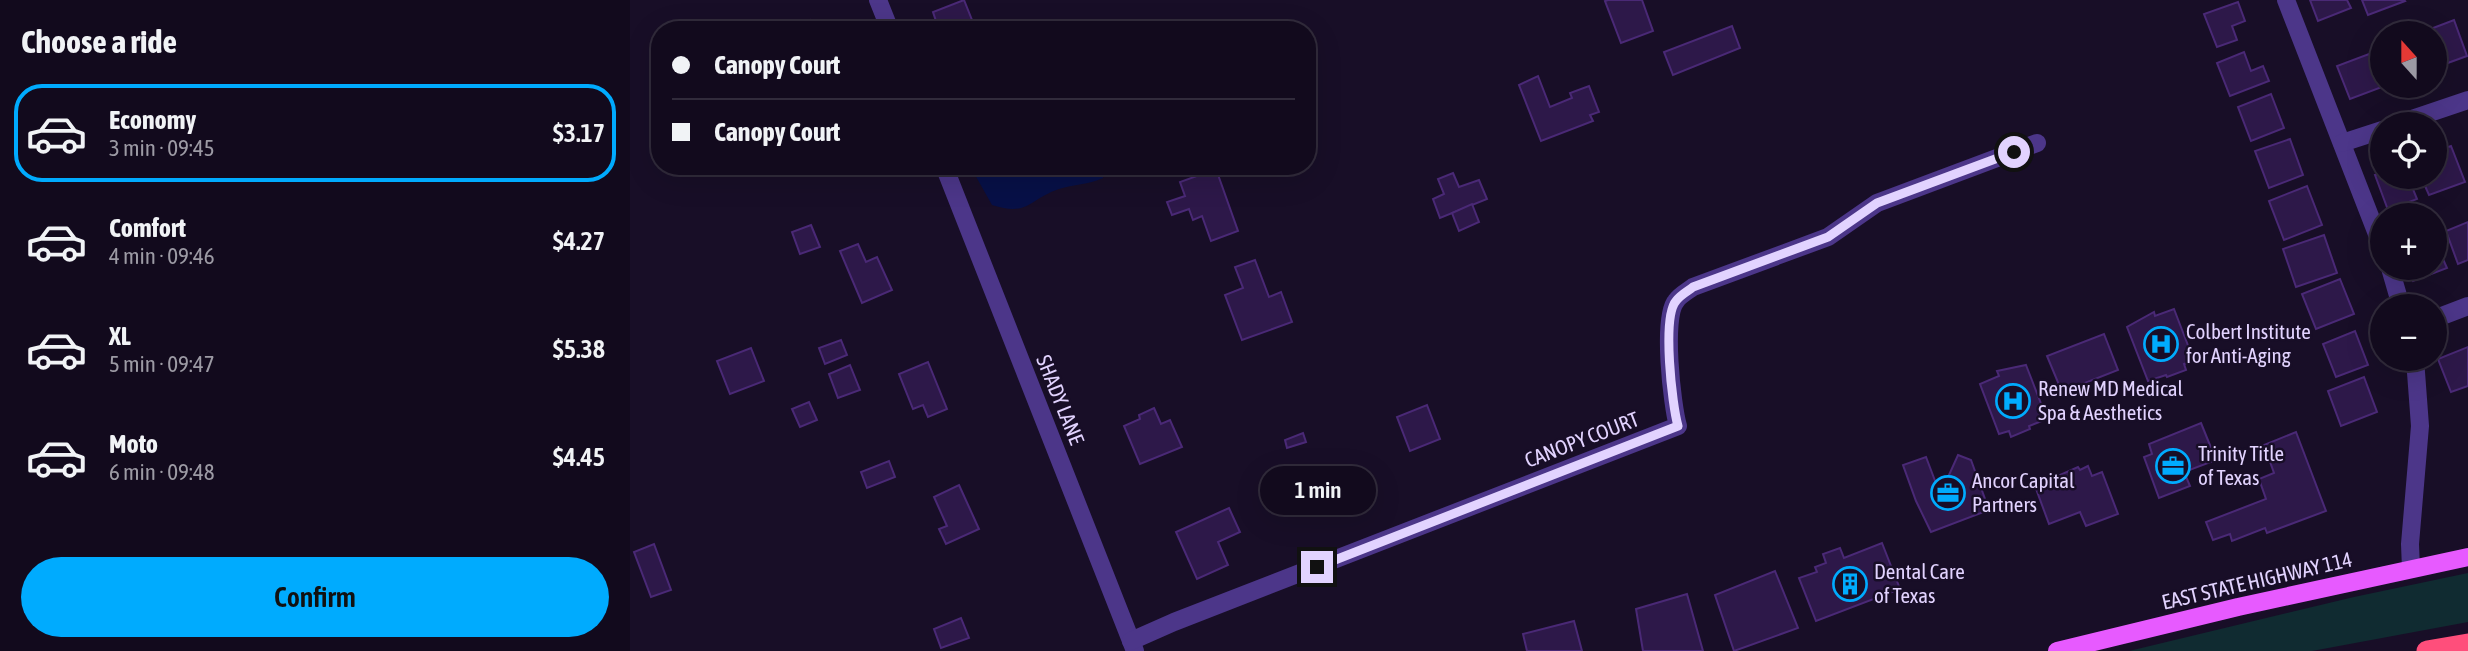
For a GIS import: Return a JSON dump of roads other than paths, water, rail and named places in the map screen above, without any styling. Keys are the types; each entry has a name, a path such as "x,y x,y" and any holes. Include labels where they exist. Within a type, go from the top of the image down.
{"highway":[{"path":"2427,651 2468,644"}],"main road":[{"name":"EAST STATE HIGHWAY 114","path":"2057,651 2238,607 2468,557"}],"street":[{"path":"878,0 886,21"},
{"path":"2286,0 2370,216"},
{"path":"2433,112 2468,100"},
{"path":"2342,143 2370,134"},
{"name":"CANOPY COURT","path":"1133,646 1215,606 1678,426 1674,410 1668,320 1675,302 1693,287 1828,237 1877,203 2037,143"},
{"name":"SHADY LANE","path":"948,175 1133,646"},
{"path":"2447,314 2468,306"},
{"path":"2411,569 2410,544 2420,426 2416,371"}],"place":[{"name":"Colbert Institute for Anti-Aging","path":"2161,344"},
{"name":"Renew MD Medical Spa & Aesthetics","path":"2013,401"},
{"name":"Trinity Title of Texas","path":"2173,466"},
{"name":"Ancor Capital Partners","path":"1948,493"},
{"name":"Dental Care of Texas","path":"1850,584"}]}
